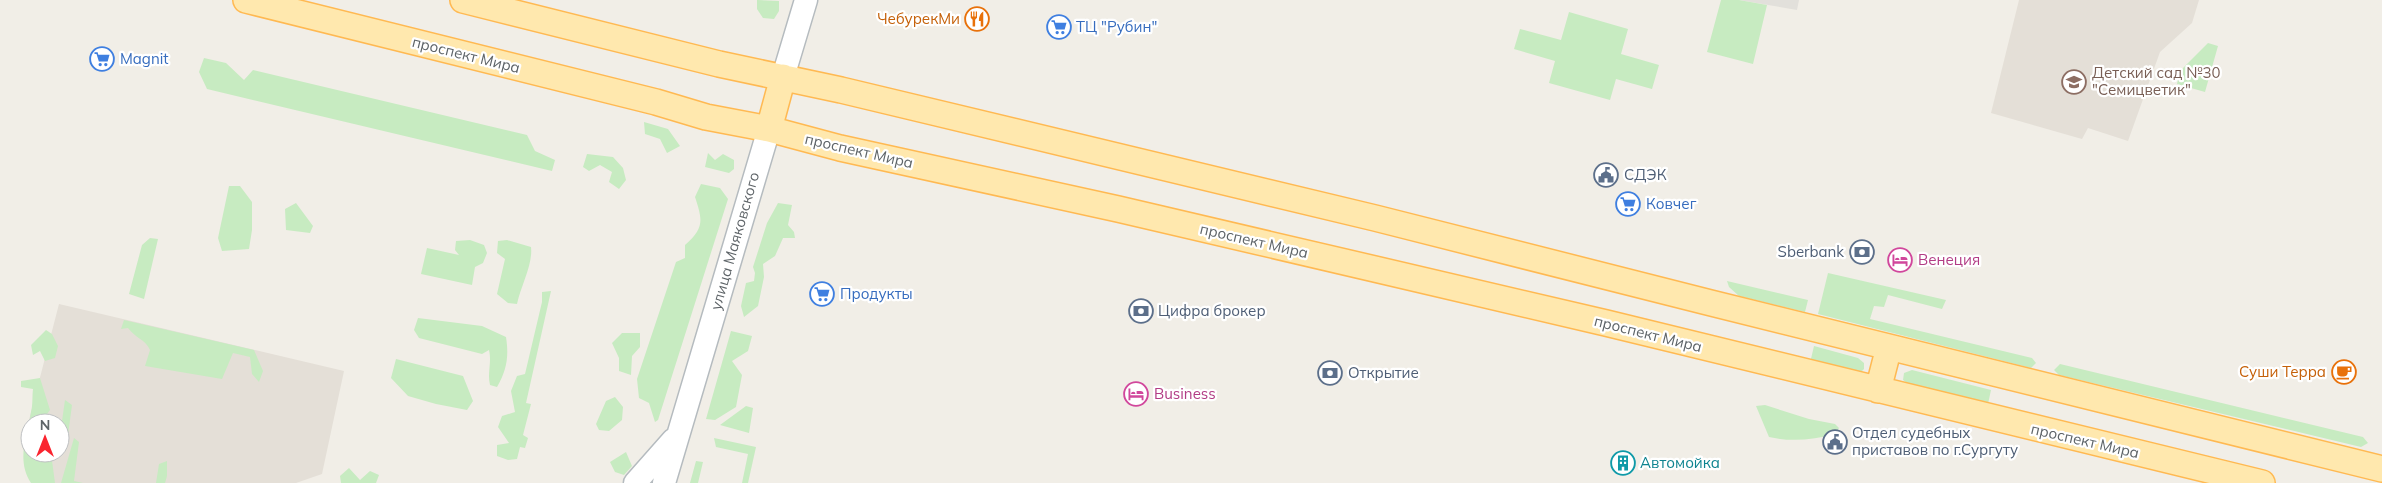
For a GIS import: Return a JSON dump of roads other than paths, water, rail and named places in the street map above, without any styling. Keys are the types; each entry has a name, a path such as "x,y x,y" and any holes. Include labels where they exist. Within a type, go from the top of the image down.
{"main road":[{"name":"проспект Мира","path":"246,0 656,102 706,117 769,129 840,148 1118,209 1596,321 2262,483"},
{"path":"463,0 719,64 783,77 1375,218 2382,469"},
{"name":"улица Маяковского","path":"664,483 806,0"},
{"path":"1878,390 1889,347"},
{"path":"635,483 681,429"}],"place":[{"name":"ЧебурекМи","path":"977,19"},
{"name":"ТЦ \"Рубин\"","path":"1059,27"},
{"name":"Magnit","path":"102,59"},
{"name":"Детский сад №30 \"Семицветик\"","path":"2074,82"},
{"name":"СДЭК","path":"1606,175"},
{"name":"Ковчег","path":"1628,204"},
{"name":"Sberbank","path":"1862,252"},
{"name":"Венеция","path":"1900,260"},
{"name":"Продукты","path":"822,294"},
{"name":"Цифра брокер","path":"1141,311"},
{"name":"Суши Терра","path":"2344,372"},
{"name":"Открытие","path":"1330,373"},
{"name":"Business","path":"1136,394"},
{"name":"Отдел судебных приставов по г.Сургуту","path":"1835,442"},
{"name":"Автомойка","path":"1623,463"}]}
